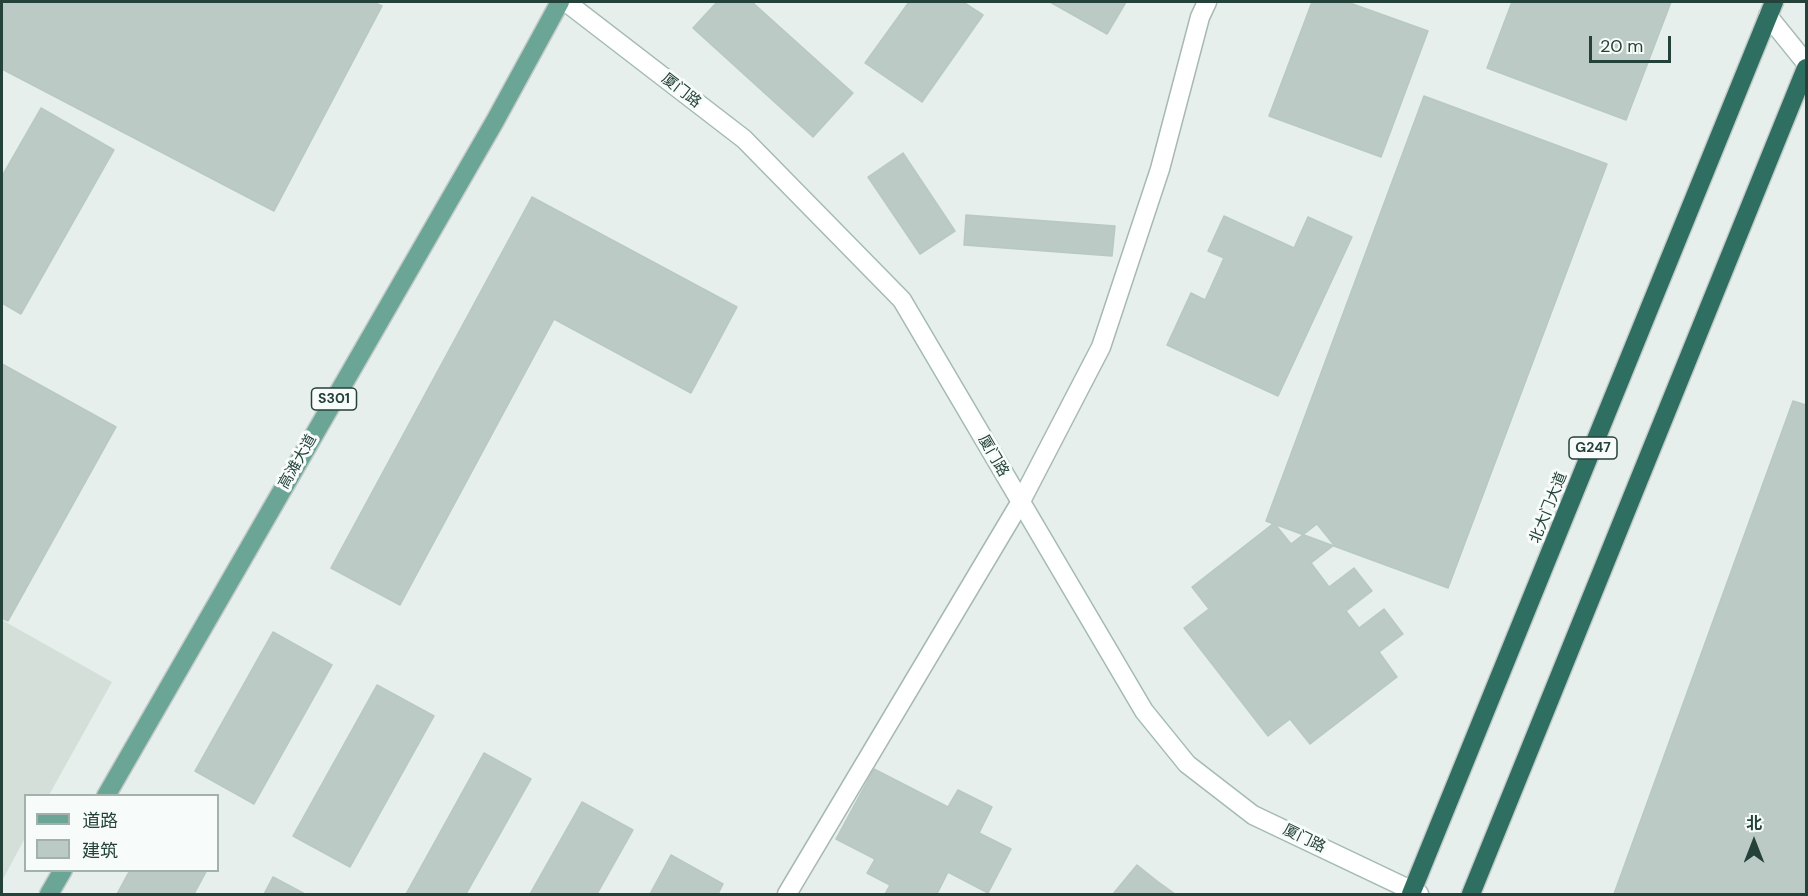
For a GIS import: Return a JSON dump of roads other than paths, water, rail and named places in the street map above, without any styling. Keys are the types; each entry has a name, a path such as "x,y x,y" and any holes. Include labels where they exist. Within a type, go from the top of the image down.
{"highway":[{"name":"北大门大道","path":"1414,893 1771,9"},
{"path":"1471,894 1806,68"}],"main road":[{"name":"高滩大道","path":"107,794 495,121 560,2"},
{"name":"厦门路","path":"566,2 744,139 902,300 1144,711 1187,764 1253,815 1414,893"},
{"path":"787,894 1020,503 1101,347 1160,169 1200,18 1207,2"},
{"path":"1771,9 1806,63"},
{"path":"49,894 62,872"}]}
